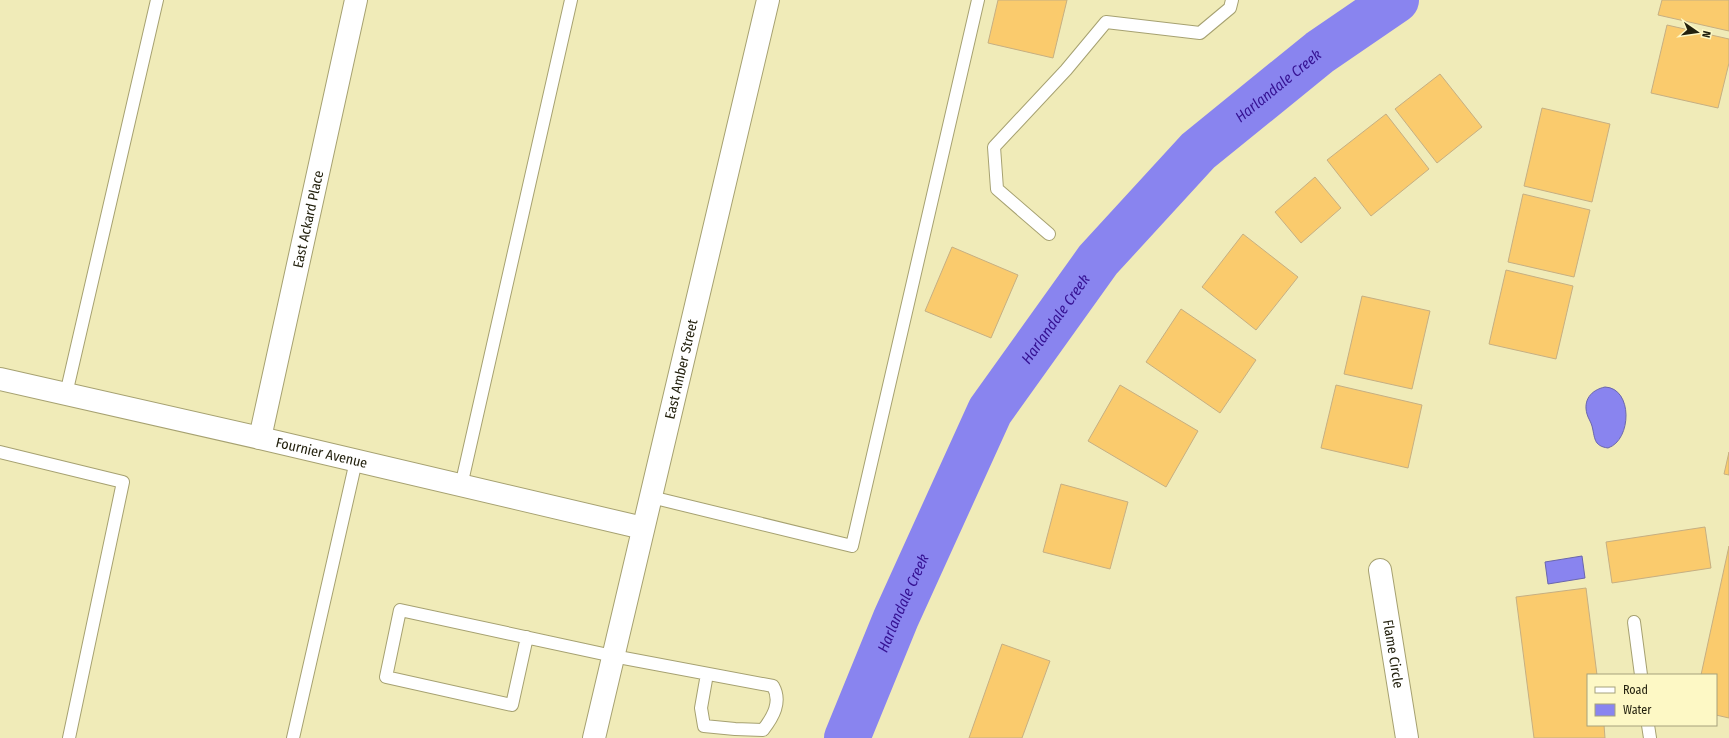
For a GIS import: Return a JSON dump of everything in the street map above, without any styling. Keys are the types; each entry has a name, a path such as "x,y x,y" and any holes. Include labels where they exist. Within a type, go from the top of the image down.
{"street":[{"name":"East Ackard Place","path":"260,438 356,0"},
{"name":"East Amber Street","path":"594,738 768,0"},
{"name":"Fournier Avenue","path":"0,379 260,438 356,462 643,528"},
{"name":"Flame Circle","path":"1380,570 1407,738"}],"lane":[{"path":"66,394 157,0"},
{"path":"461,486 572,0"},
{"path":"651,497 852,546 978,0"},
{"path":"1049,234 997,189 994,147 1066,70 1106,22 1200,33 1230,8 1232,0"},
{"path":"0,452 123,482 70,738"},
{"path":"293,738 356,462"},
{"path":"527,638 512,705 386,677 400,610 613,656 773,686 777,694 774,716 763,730 704,726 702,708 707,674"},
{"path":"1634,622 1641,674"},
{"path":"1648,726 1650,738"}],"water":[{"path":"1605,387 1614,390 1621,396 1625,405 1626,415 1622,435 1616,443 1608,448 1597,443 1592,426 1587,416 1586,409 1589,396 1600,388"},
{"path":"1582,556 1585,578 1548,584 1545,562"}],"building":[{"path":"998,0 1067,0 1053,58 988,43"},
{"path":"1662,0 1729,0 1729,31 1658,15"},
{"path":"1667,25 1729,39 1729,63 1718,108 1651,93"},
{"path":"1440,74 1482,127 1437,163 1395,109"},
{"path":"1542,108 1610,124 1592,202 1524,186"},
{"path":"1386,114 1429,169 1371,216 1327,160"},
{"path":"1315,177 1341,208 1301,243 1275,212"},
{"path":"1523,194 1590,210 1574,277 1508,262"},
{"path":"1243,234 1298,277 1256,330 1202,287"},
{"path":"952,247 1018,275 991,338 925,311"},
{"path":"1506,270 1573,286 1556,359 1489,344"},
{"path":"1362,296 1430,311 1412,389 1344,374"},
{"path":"1181,309 1256,360 1220,413 1146,362"},
{"path":"1120,385 1198,431 1166,487 1088,441"},
{"path":"1336,385 1422,405 1408,468 1321,448"},
{"path":"1729,452 1729,475 1724,474"},
{"path":"1061,484 1128,502 1110,569 1043,552"},
{"path":"1705,527 1711,568 1612,583 1606,542"},
{"path":"1729,546 1729,718 1717,715 1717,674 1701,674"},
{"path":"1586,588 1597,674 1587,674 1587,726 1604,726 1605,738 1534,738 1516,597"},
{"path":"1002,644 1050,661 1022,738 969,738"}],"waterway":[{"name":"Harlandale Creek","path":"847,738 896,618 990,411 1098,260 1198,151 1320,52 1396,0"}]}
